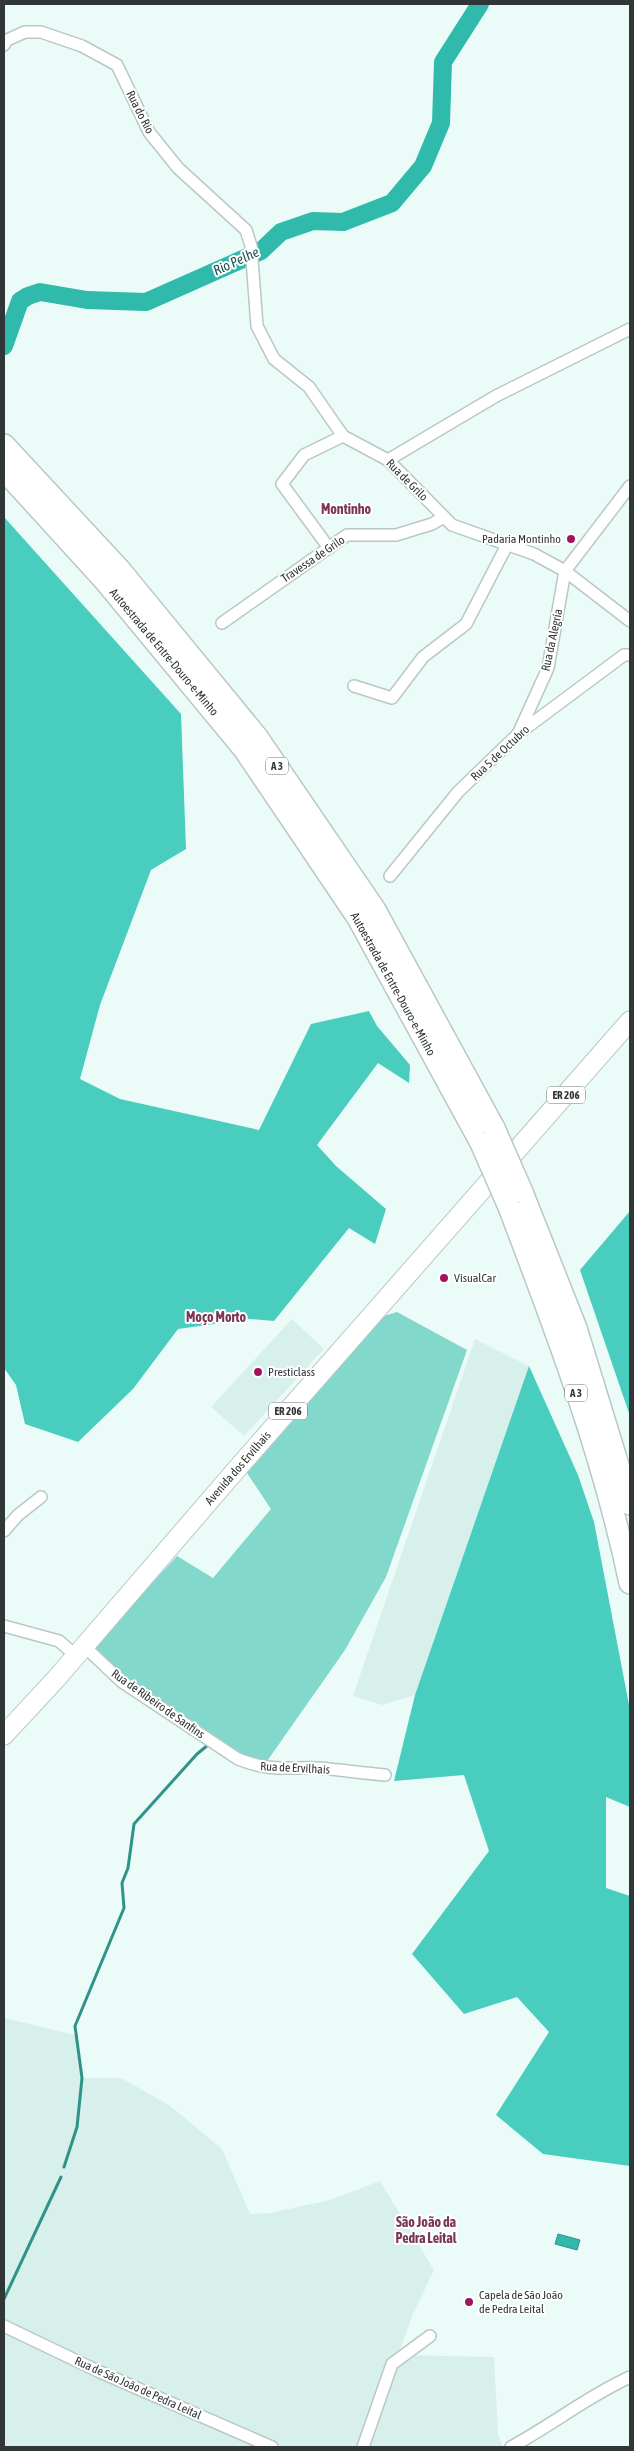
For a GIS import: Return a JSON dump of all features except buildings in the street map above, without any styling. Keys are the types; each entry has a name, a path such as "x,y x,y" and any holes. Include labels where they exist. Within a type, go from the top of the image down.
{"highway":[{"name":"Autoestrada de Entre-Douro-e-Minho","path":"4,445 120,570 257,737 375,910 487,1136 576,1328 630,1504"},
{"name":"Autoestrada de Entre-Douro-e-Minho","path":"4,470 106,582 244,749 358,918 487,1136"},
{"name":"Autoestrada de Entre-Douro-e-Minho","path":"515,1199 617,1522 630,1583"}],"main road":[{"name":"Avenida dos Ervilhais","path":"79,1650 630,1020"},
{"name":"ER 206","path":"4,1735 56,1679 79,1650"}],"street":[{"name":"Rua do Rio","path":"4,45 7,40 26,32 41,32 82,46 117,65 149,132 178,168 246,230 251,246"},
{"name":"Rua de Grilo","path":"251,246 257,326 274,359 309,387 343,436 388,460 452,525 534,554 565,572 630,622"},
{"path":"388,460 496,396 630,330"},
{"path":"329,548 282,484 304,455 343,436"},
{"path":"565,572 630,486"},
{"name":"Travessa de Grilo","path":"222,623 347,535 396,535 432,524 444,517"},
{"path":"354,686 392,698 423,657 466,624 506,545"},
{"name":"Rua da Alegría","path":"518,734 548,668 565,572"},
{"name":"Rua 5 de Octubro","path":"390,876 458,792 518,734 624,654 630,655"},
{"path":"4,1531 18,1515 41,1496"},
{"name":"Rua de Ribeiro de Sanfins","path":"4,1626 59,1641 79,1650 122,1682 212,1741"},
{"name":"Rua de Ervilhais","path":"212,1741 238,1759 255,1766 275,1769 317,1768 385,1775"},
{"name":"Rua de São João de Pedra Leital","path":"4,2326 100,2372 272,2447"},
{"path":"363,2447 392,2364 430,2336"},
{"path":"511,2447 630,2377"}],"shaded area":[{"name":"Presticlass","path":"292,1319 324,1349 244,1436 211,1407"},
{"path":"475,1339 529,1366 415,1695 382,1705 353,1696"},
{"path":"4,2018 75,2035 82,2078 121,2078 169,2105 222,2149 250,2214 270,2213 330,2200 380,2181 434,2270 413,2314 398,2355 494,2357 498,2434 503,2447 4,2447 4,2325 7,2322 4,2320"}],"green space":[{"path":"4,517 181,714 186,849 151,870 100,1005 80,1079 120,1099 259,1130 311,1024 369,1011 377,1026 410,1065 409,1083 378,1063 317,1145 336,1166 386,1209 375,1244 349,1228 274,1321 250,1319 178,1329 133,1389 78,1442 25,1424 16,1385 4,1368"},
{"path":"630,1211 630,1416 580,1270"},
{"path":"397,1312 467,1350 386,1577 345,1650 265,1764 241,1758 122,1674 96,1653 94,1646 177,1556 213,1578 271,1509 247,1473 384,1316"},
{"path":"529,1366 578,1475 594,1522 630,1710 630,1807 606,1797 606,1888 630,1896 630,2166 543,2154 496,2115 549,2032 517,1997 464,2014 412,1954 489,1851 464,1775 394,1781 415,1695"}],"water":[{"path":"558,2234 580,2240 577,2250 555,2244"}],"waterway":[{"name":"Rio Pelhe","path":"4,346 20,301 28,296 40,292 87,300 146,302 261,251 281,232 313,221 343,222 392,203 423,166 441,123 443,62 480,4"},
{"path":"64,2167 77,2127 82,2078 75,2026 124,1908 122,1883 128,1868 134,1824 197,1754 208,1745"},
{"path":"4,2299 61,2177"}],"place":[{"name":"Padaria Montinho","path":"571,539"},
{"name":"VisualCar","path":"444,1278"},
{"name":"Presticlass","path":"258,1372"},
{"name":"Capela de São João de Pedra Leital","path":"469,2302"}],"district":[{"name":"Montinho","path":"346,509"},
{"name":"Moço Morto","path":"216,1317"},
{"name":"São João da Pedra Leital","path":"426,2230"}]}
